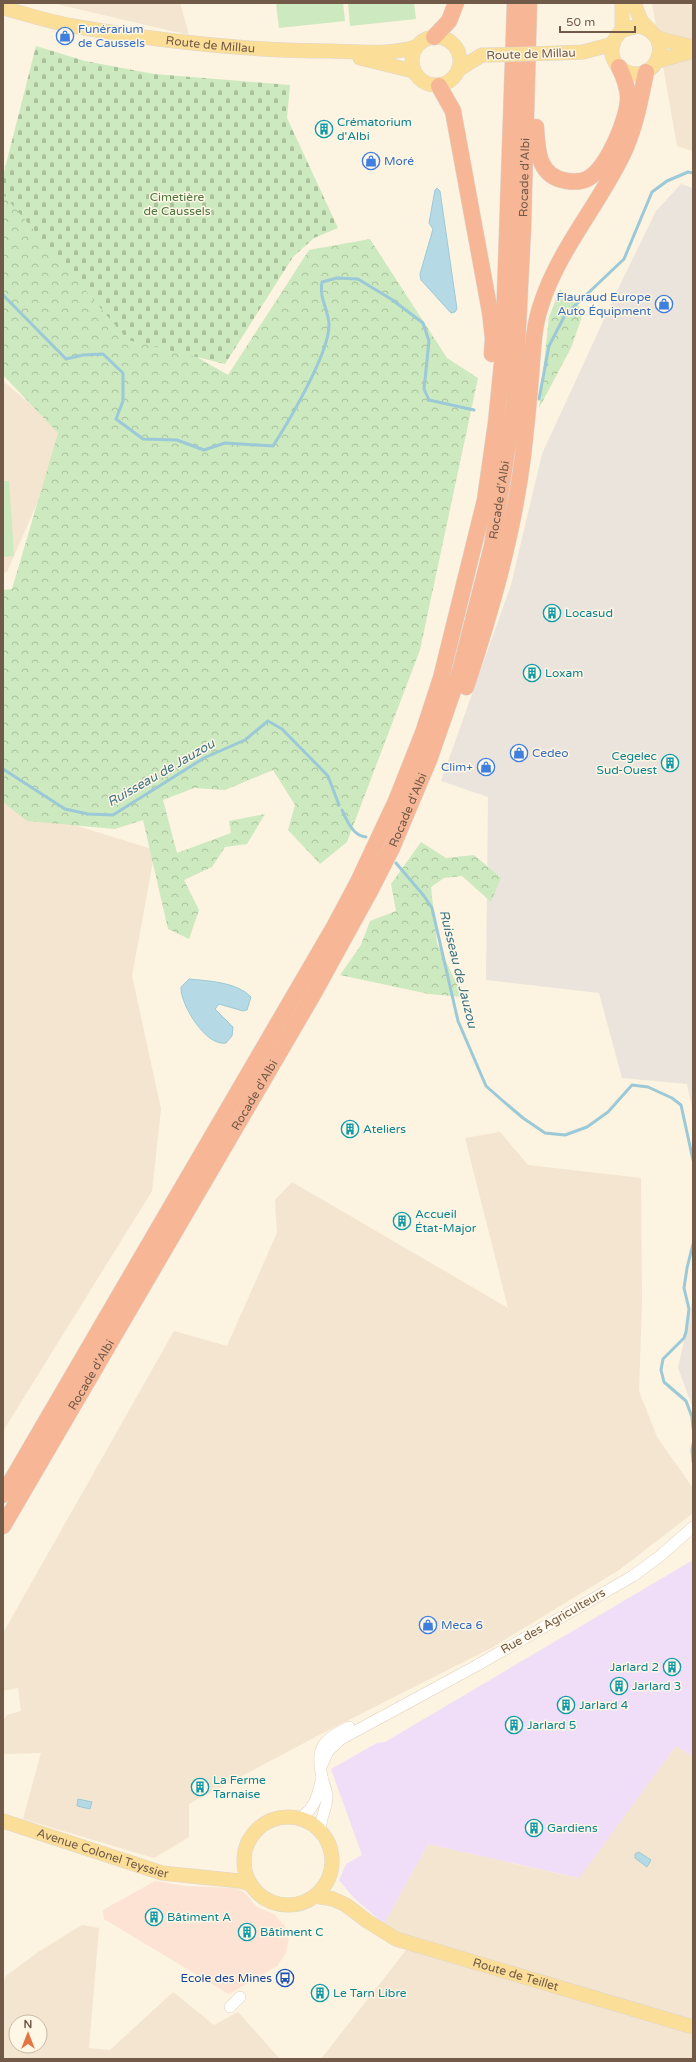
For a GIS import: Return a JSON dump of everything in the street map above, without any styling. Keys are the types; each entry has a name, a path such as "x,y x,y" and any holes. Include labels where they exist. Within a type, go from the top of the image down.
{"highway":[{"path":"434,37 448,21 456,3"},
{"name":"Rocade d'Albi","path":"316,973 396,801 423,733 441,678 485,500 496,423 503,353 515,3"},
{"name":"Rocade d'Albi","path":"3,1495 392,848 429,760 460,671 492,546 511,435 516,378 529,68 529,3"},
{"path":"529,68 535,84 538,153 542,165 550,175 560,180 574,182 588,178 598,170 616,139 627,109 628,97 626,82 617,65"},
{"path":"392,848 438,762 465,689 495,591 515,503 522,458 532,343 540,306 549,282 561,260 622,156 639,110 646,72"},
{"path":"439,86 453,111 490,312 493,338 492,406 496,423"},
{"name":"Rocade d'Albi","path":"3,1526 306,990"},
{"path":"3,1475 22,1447 39,1435"}],"main road":[{"name":"Route de Millau","path":"13,3 74,20 91,28"},
{"path":"583,52 612,44 622,30 622,3"},
{"path":"634,3 641,21 653,34 660,45 658,60"},
{"name":"Route de Millau","path":"3,8 73,26 190,44 306,51 392,52 416,47"},
{"path":"622,30 639,26 653,34 693,47"},
{"path":"457,48 460,57 460,69 452,80 439,86 423,83 413,70 411,58 416,47 427,38 434,37 448,40 457,48 485,55"},
{"path":"612,44 613,57 617,65"},
{"name":"Route de Millau","path":"306,51 373,60 413,70"},
{"path":"583,52 617,65 629,73 646,72 658,60 693,51"},
{"name":"Route de Millau","path":"460,69 485,55 583,52"},
{"path":"288,1817 312,1824 321,1831 328,1842 333,1865 330,1878 324,1888 306,1902 293,1905 280,1905 268,1901 258,1894 250,1884 244,1871 243,1857 246,1844 253,1832 267,1823 288,1817"},
{"name":"Avenue Colonel Teyssier","path":"3,1822 162,1873 240,1881 250,1884"},
{"name":"Avenue Colonel Teyssier","path":"205,1878 229,1872 237,1867 243,1857"},
{"name":"Route de Teillet","path":"330,1878 346,1905"},
{"name":"Route de Teillet","path":"315,1896 333,1899 346,1905 367,1921 396,1939 693,2027"}],"street":[{"name":"Rue des Agriculteurs","path":"321,1831 320,1823 327,1796 321,1772 319,1753 329,1738 386,1709 405,1704 481,1663 633,1576 660,1556 693,1527"},
{"name":"Rue des Agriculteurs","path":"296,1819 305,1816 314,1805 321,1772"},
{"path":"230,2007 240,1998"}],"shaded area":[{"path":"52,3 180,3 189,35"},
{"path":"652,3 693,3 693,151 677,146"},
{"path":"681,184 693,188 693,1112 687,1084 622,1078 599,993 486,980 488,797 441,781 511,585 542,454 617,291 656,211"},
{"path":"3,381 67,435 7,572 3,573"},
{"path":"3,803 155,850 132,976 161,1109 152,1191 3,1431"},
{"path":"500,1132 528,1165 641,1178 642,1302 639,1391 657,1437 693,1488 693,1513 619,1570 491,1648 321,1734 189,1804 189,1837 154,1858 23,1819 41,1753 3,1754 3,1721 7,1715 21,1711 18,1688 3,1691 3,1633 174,1331 227,1346 277,1233 275,1200 292,1182 508,1308 465,1138"},
{"path":"693,1300 693,1408 678,1368"},
{"path":"693,1560 693,1757 676,1746 579,1878 428,1844 384,1924 353,1897 339,1880 346,1864 362,1855 331,1769 377,1743 385,1742"},
{"path":"676,1746 693,1757 693,2059 321,2059 407,1949 384,1924 428,1844 578,1878"},
{"path":"155,1881 185,1886 235,1888 244,1892 257,1907 275,1915 285,1926 289,1937 286,1953 277,1966 229,1994 104,1919 103,1910"},
{"path":"82,1925 99,1928 89,2048 110,2050 173,1992 214,2025 238,2012 280,2059 3,2059 3,1984 6,1976 38,1952"}],"green space":[{"path":"276,3 343,3 345,21 279,28"},
{"path":"348,3 414,3 416,19 350,26"},
{"name":"Cimetière de Caussels","path":"36,46 85,61 154,74 290,85 287,118 338,228 314,238 293,257 225,364 128,340 3,194 3,176"},
{"path":"3,194 105,304 228,375 309,250 370,239 447,358 478,378 420,650 347,842 320,864 288,830 295,805 273,770 225,790 194,788 163,800 177,853 231,833 229,821 265,814 247,844 225,847 212,867 184,880 199,910 189,939 168,929 143,820 115,829 27,821 3,802 3,590 12,589 58,433 3,375"},
{"path":"560,289 584,311 571,348 539,408 549,317"},
{"path":"3,481 9,481 14,556 3,557"},
{"path":"421,842 446,858 474,855 501,878 491,902 462,876 444,878 431,887 437,943 463,997 429,994 340,975 361,945 370,921 396,911 391,884"}],"water":[{"path":"437,188 440,191 457,309 455,312 451,313 421,280 420,274 433,229 429,223 435,190"},
{"path":"189,979 230,985 245,992 251,997 247,1010 243,1011 219,1004 215,1009 233,1027 232,1036 226,1043 218,1042 210,1038 203,1032 190,1013 185,1003 181,987"},
{"path":"78,1799 92,1802 90,1809 77,1806"},
{"path":"639,1852 651,1860 647,1867 635,1858 635,1854"}],"waterway":[{"path":"539,399 549,346 565,315 624,259 652,192 667,181 688,172 693,173"},
{"path":"3,295 66,359 83,355 103,354 123,373 123,401 116,419 143,439 177,440 204,450 225,443 273,446 307,386 323,351 328,336 329,324 321,288 322,282 337,278 358,279 391,299 423,323 429,341 424,389 429,400 474,410"},
{"name":"Ruisseau de Jauzou","path":"3,769 65,809 88,814 113,815 204,758 245,740 268,721 282,729 328,776 339,805"},
{"name":"Ruisseau de Jauzou","path":"342,810 348,823 354,831 357,834 366,837"},
{"name":"Ruisseau de Jauzou","path":"396,863 424,896 432,908 458,1021 486,1086 523,1118 545,1133 565,1135 587,1127 608,1112 632,1085 648,1087 672,1098 681,1105 693,1160"},
{"name":"Ruisseau de Jauzou","path":"693,1244 684,1288 689,1309 686,1332 684,1338 663,1359 661,1370 664,1382 686,1401 692,1417 693,1428"},
{"name":"Ruisseau de Jauzou","path":"693,1444 693,1462"}],"place":[{"name":"Funérarium de Caussels","path":"65,36"},
{"name":"Crématorium d'Albi","path":"324,129"},
{"name":"Moré","path":"371,161"},
{"name":"Flauraud Europe Auto Équipment","path":"664,304"},
{"name":"Locasud","path":"552,613"},
{"name":"Loxam","path":"532,673"},
{"name":"Cedeo","path":"519,753"},
{"name":"Cegelec Sud-Ouest","path":"670,763"},
{"name":"Clim+","path":"486,767"},
{"name":"Ateliers","path":"350,1129"},
{"name":"Accueil État-Major","path":"402,1221"},
{"name":"Meca 6","path":"428,1625"},
{"name":"Jarlard 2","path":"672,1667"},
{"name":"Jarlard 3","path":"619,1686"},
{"name":"Jarlard 4","path":"566,1705"},
{"name":"Jarlard 5","path":"514,1725"},
{"name":"La Ferme Tarnaise","path":"200,1787"},
{"name":"Gardiens","path":"534,1828"},
{"name":"Bâtiment A","path":"154,1917"},
{"name":"Bâtiment C","path":"247,1932"},
{"name":"Ecole des Mines","path":"285,1978"},
{"name":"Le Tarn Libre","path":"320,1993"}]}
